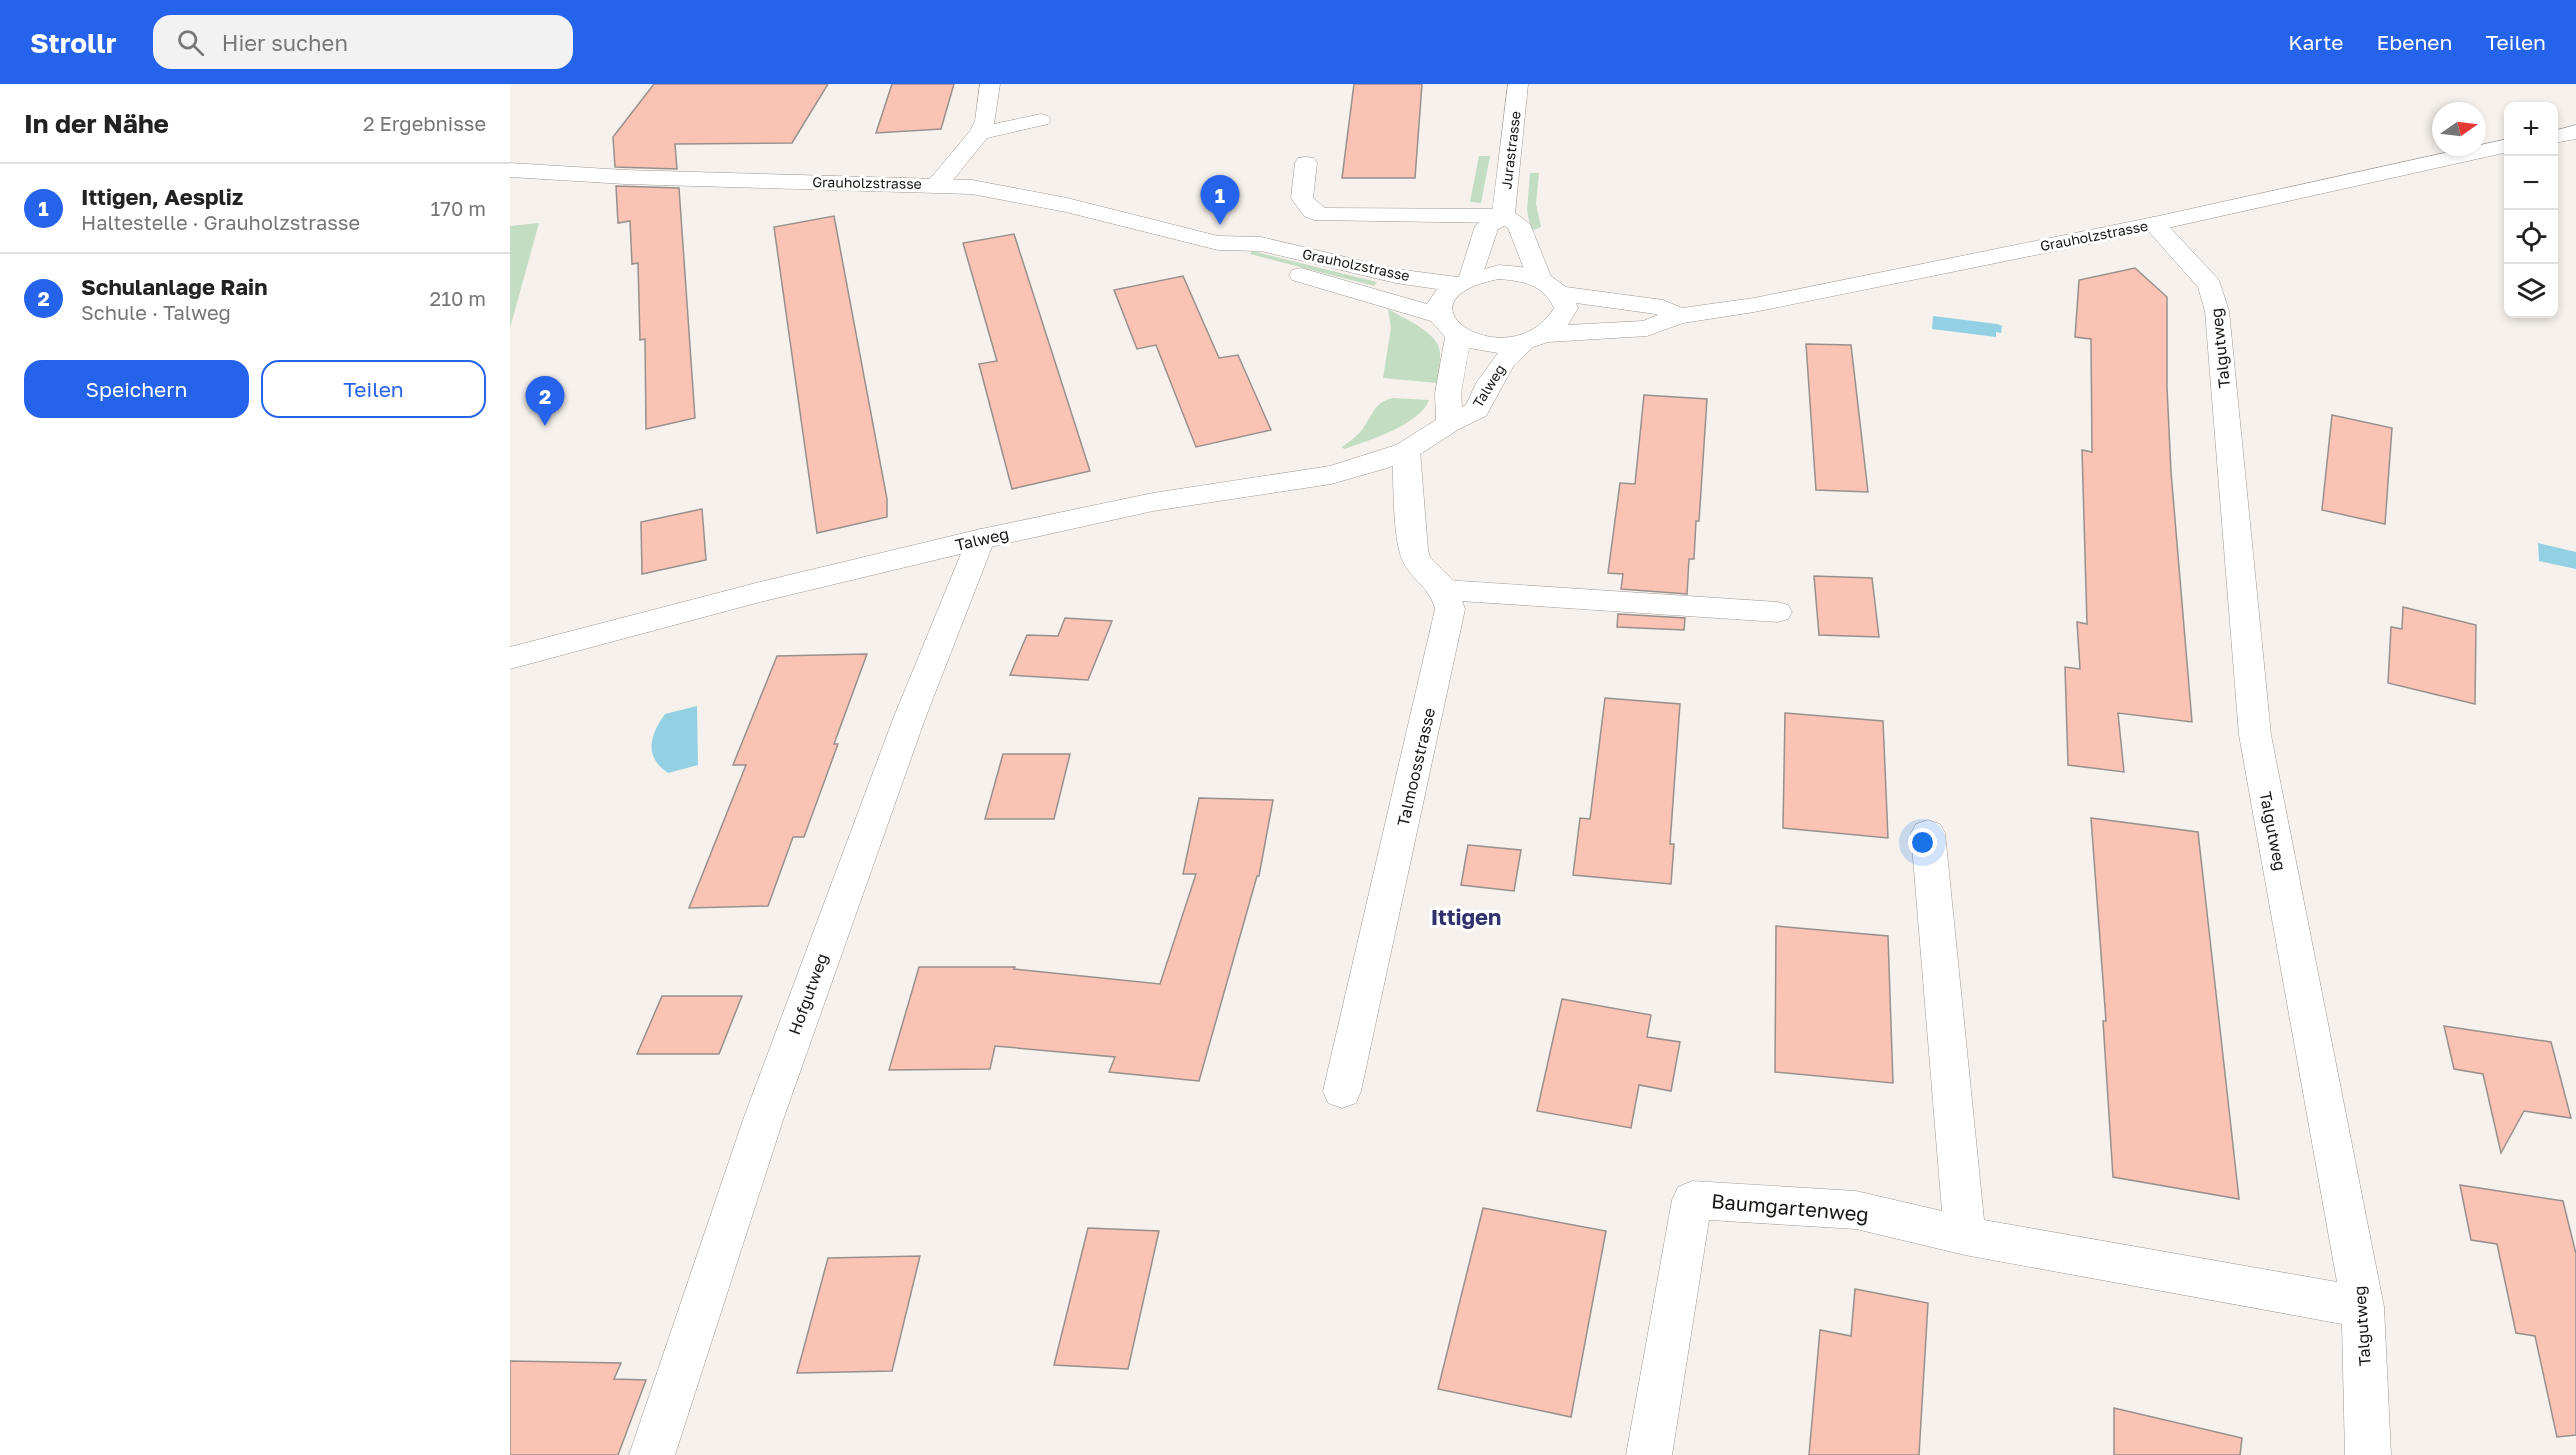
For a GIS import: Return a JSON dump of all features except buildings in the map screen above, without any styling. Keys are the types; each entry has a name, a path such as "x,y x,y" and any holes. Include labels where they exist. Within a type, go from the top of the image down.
{"street":[{"name":"Jurastrasse","path":"1503,216 1518,84"},
{"path":"2558,136 2576,132"},
{"name":"Grauholzstrasse","path":"1218,243 1245,259 1449,326 1496,344 1535,338 1647,328 1678,316 1754,305 2154,224 2504,147"},
{"name":"Grauholzstrasse","path":"510,170 625,177 937,185 1017,194 1218,243 1261,244 1396,276 1464,281 1499,272 1540,279"},
{"path":"1464,281 1487,226 1503,216 1518,225 1540,279 1561,294"},
{"name":"Talgutweg","path":"2154,224 2198,270 2214,296 2255,735 2363,1307 2368,1455"},
{"name":"Talweg","path":"1450,423 1449,326 1440,305 1446,293 1464,281"},
{"name":"Grauholzstrasse","path":"1561,294 1663,307 1678,316"},
{"name":"Talweg","path":"510,658 760,592 981,539 1154,502 1331,475 1406,451 1450,423 1476,410 1489,383 1505,360 1561,322 1566,308 1561,294"},
{"path":"1406,451 1413,550 1418,561 1444,590"},
{"name":"Hofgutweg","path":"652,1455 763,1120 909,719 981,539"},
{"name":"Talmoosstrasse","path":"1342,1091 1447,631 1450,609 1444,590"},
{"path":"1928,833 1965,1236"},
{"name":"Baumgartenweg","path":"1649,1455 1692,1200 1856,1210 1965,1236 2363,1307"}],"lane":[{"path":"937,185 980,133 985,121 990,84"},
{"path":"980,133 1041,120"},
{"path":"1306,163 1302,198 1312,211 1322,215 1503,216"},
{"path":"1444,590 1778,612"}],"green space":[{"path":"1479,156 1490,156 1481,203 1470,202"},
{"path":"1530,173 1539,173 1536,204 1541,227 1531,231 1527,210"},
{"path":"539,223 510,328 510,226"},
{"path":"1252,251 1377,282 1374,286 1250,254"},
{"path":"1388,309 1423,329 1438,345 1440,359 1437,383 1383,378 1391,328"},
{"path":"1393,398 1429,400 1424,409 1415,417 1392,431 1344,449 1342,447 1360,433 1382,402"}],"water":[{"path":"1933,316 1997,324 2002,326 2001,333 1996,332 1996,337 1932,329"},
{"path":"2538,543 2576,552 2576,569 2539,561"},
{"path":"697,706 698,765 668,773 655,760 652,752 656,730 665,714"}],"place":[{"name":"Ittigen, Aespliz","path":"1220,225"},
{"name":"Schulanlage Rain","path":"545,426"}],"district":[{"name":"Ittigen","path":"1466,917"}]}
